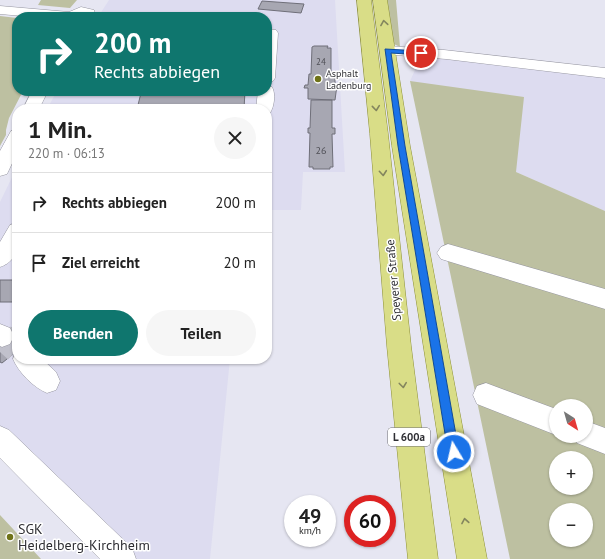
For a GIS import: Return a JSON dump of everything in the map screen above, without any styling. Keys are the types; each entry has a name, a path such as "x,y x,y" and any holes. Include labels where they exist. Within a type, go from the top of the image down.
{"main road":[{"name":"Speyerer Straße","path":"364,0 379,134 399,346 423,559"},
{"path":"380,0 402,146 472,559"}],"street":[{"path":"0,10 24,12"},
{"path":"388,51 605,73"},
{"path":"0,169 12,145"},
{"path":"0,258 12,244"},
{"path":"448,253 605,299"},
{"path":"30,364 47,381"},
{"path":"486,395 549,419"},
{"path":"593,437 605,441"},
{"path":"0,438 121,559"},
{"path":"414,559 420,529"}],"shaded area":[{"path":"109,0 335,0 345,172 303,172 301,210 272,210 272,104 50,104 54,96 272,96 272,12 101,12"},
{"path":"421,57 605,76 605,211 516,172 410,81"},
{"path":"12,177 12,364 230,364 210,559 121,559 0,439 0,202"}],"green space":[{"path":"41,0 77,0 70,8 38,5"},
{"path":"386,0 396,0 400,47 394,44 392,40"},
{"path":"0,16 12,17 12,96 20,96 16,104 12,104 12,112 9,118 6,135 0,146"},
{"path":"410,81 524,97 516,172 605,211 605,559 510,559"},
{"name":"SGK Heidelberg-Kirchheim","path":"0,515 41,559 0,559"}],"building":[{"path":"262,1 304,4 301,13 258,9"},
{"path":"328,46 327,48 331,48 331,75 335,75 335,85 337,85 335,100 308,99 308,88 304,88 305,85 308,85 309,74 311,74 312,47"},
{"path":"140,96 245,96 244,104 138,104"},
{"path":"311,100 332,100 332,128 335,128 335,134 332,134 333,167 330,167 330,169 313,169 313,167 309,167 310,133 308,133 308,128 310,128"},
{"path":"0,280 12,280 12,302 0,302"},
{"path":"12,328 12,355 2,363 0,362 0,337"}],"tunnel":[{"path":"2,336 12,345"}],"place":[{"name":"Asphalt Ladenburg","path":"318,79"},
{"name":"SGK Heidelberg-Kirchheim","path":"10,537"}],"route":[{"path":"421,53 388,51 402,146 454,452"}]}
